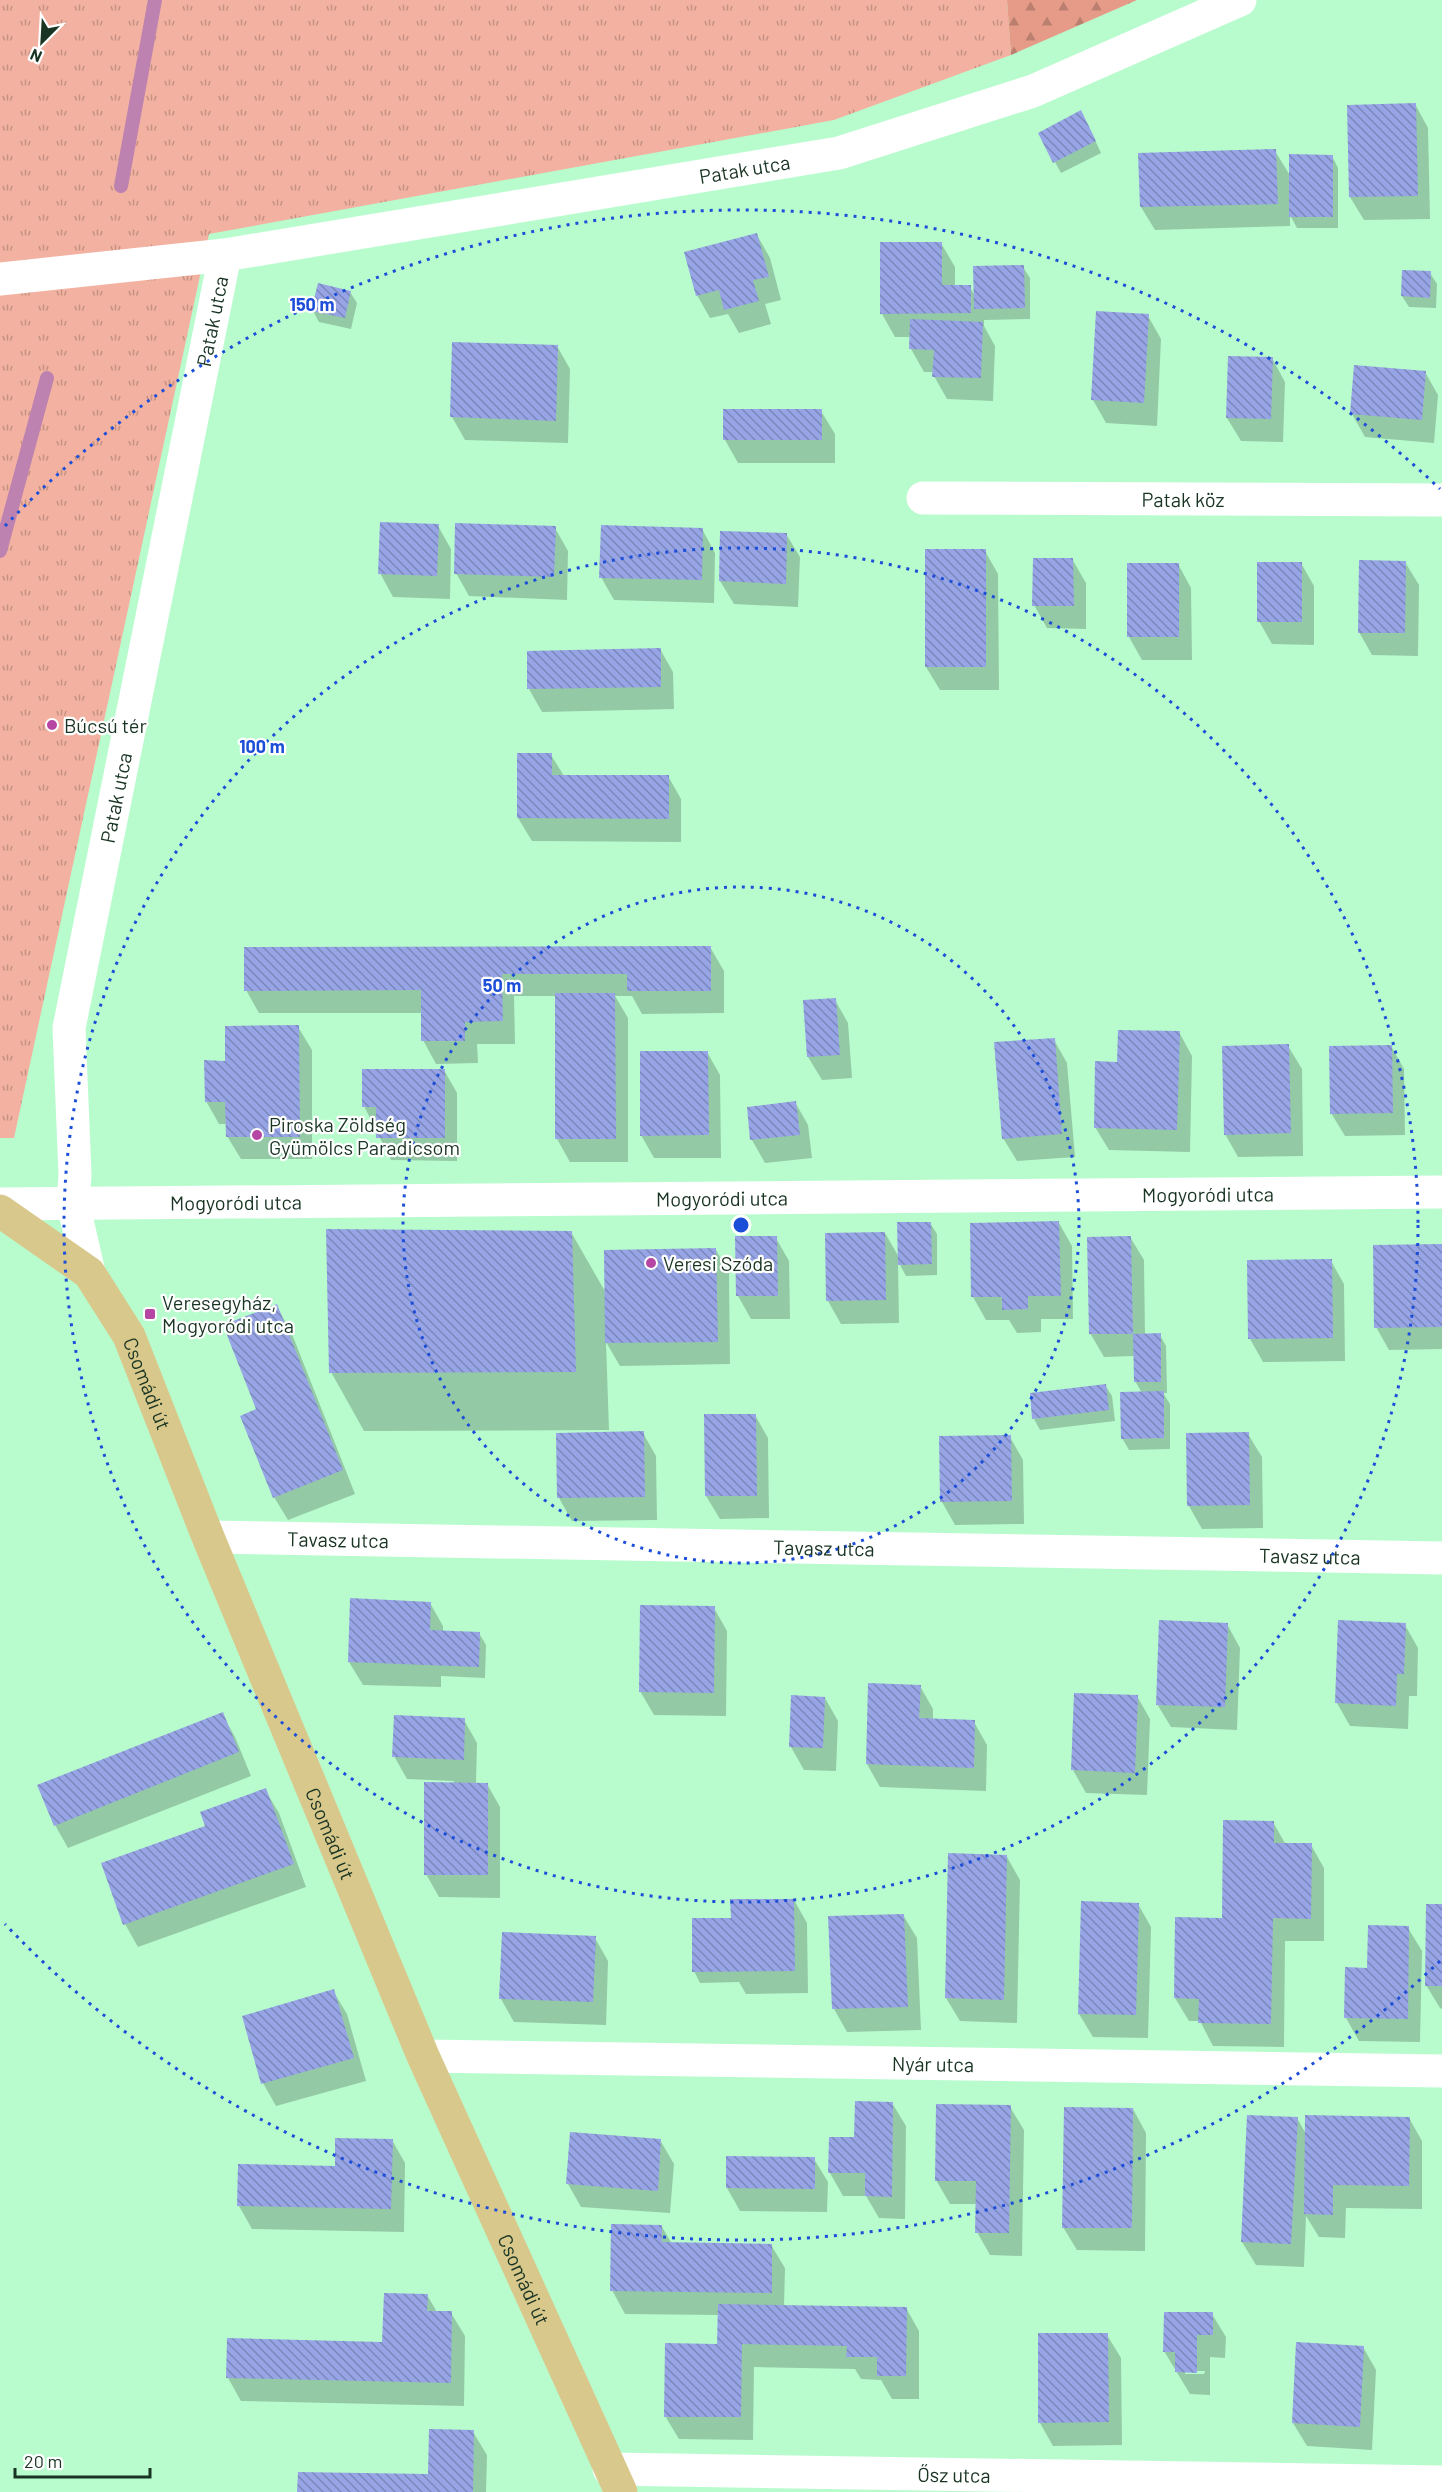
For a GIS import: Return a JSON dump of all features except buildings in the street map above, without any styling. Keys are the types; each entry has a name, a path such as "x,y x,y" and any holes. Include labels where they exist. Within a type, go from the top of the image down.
{"main road":[{"name":"Csomádi út","path":"0,1211 89,1273 129,1336 208,1537 423,2056 615,2481"}],"street":[{"name":"Patak utca","path":"0,279 225,255 839,153 1033,91 1240,0"},
{"name":"Patak utca","path":"89,1273 73,1203 75,1175 69,1028 225,255"},
{"name":"Patak köz","path":"923,498 1442,500"},
{"name":"Mogyoródi utca","path":"0,1204 1442,1192"},
{"name":"Tavasz utca","path":"208,1537 1442,1558"},
{"name":"Nyár utca","path":"423,2056 1442,2071"},
{"name":"Ősz utca","path":"615,2481 1442,2482"}],"green space":[{"path":"0,0 1007,0 1011,55 834,120 209,234 14,1138 0,1138"},
{"path":"1007,0 1137,0 1011,55"}],"waterway":[{"path":"121,186 155,0"},
{"path":"0,551 47,378"}],"place":[{"name":"Búcsú tér","path":"52,725"},
{"name":"Piroska Zöldség Gyümölcs Paradicsom","path":"257,1135"},
{"name":"Veresi Szóda","path":"651,1263"},
{"name":"Veresegyház, Mogyoródi utca","path":"150,1314"}]}
